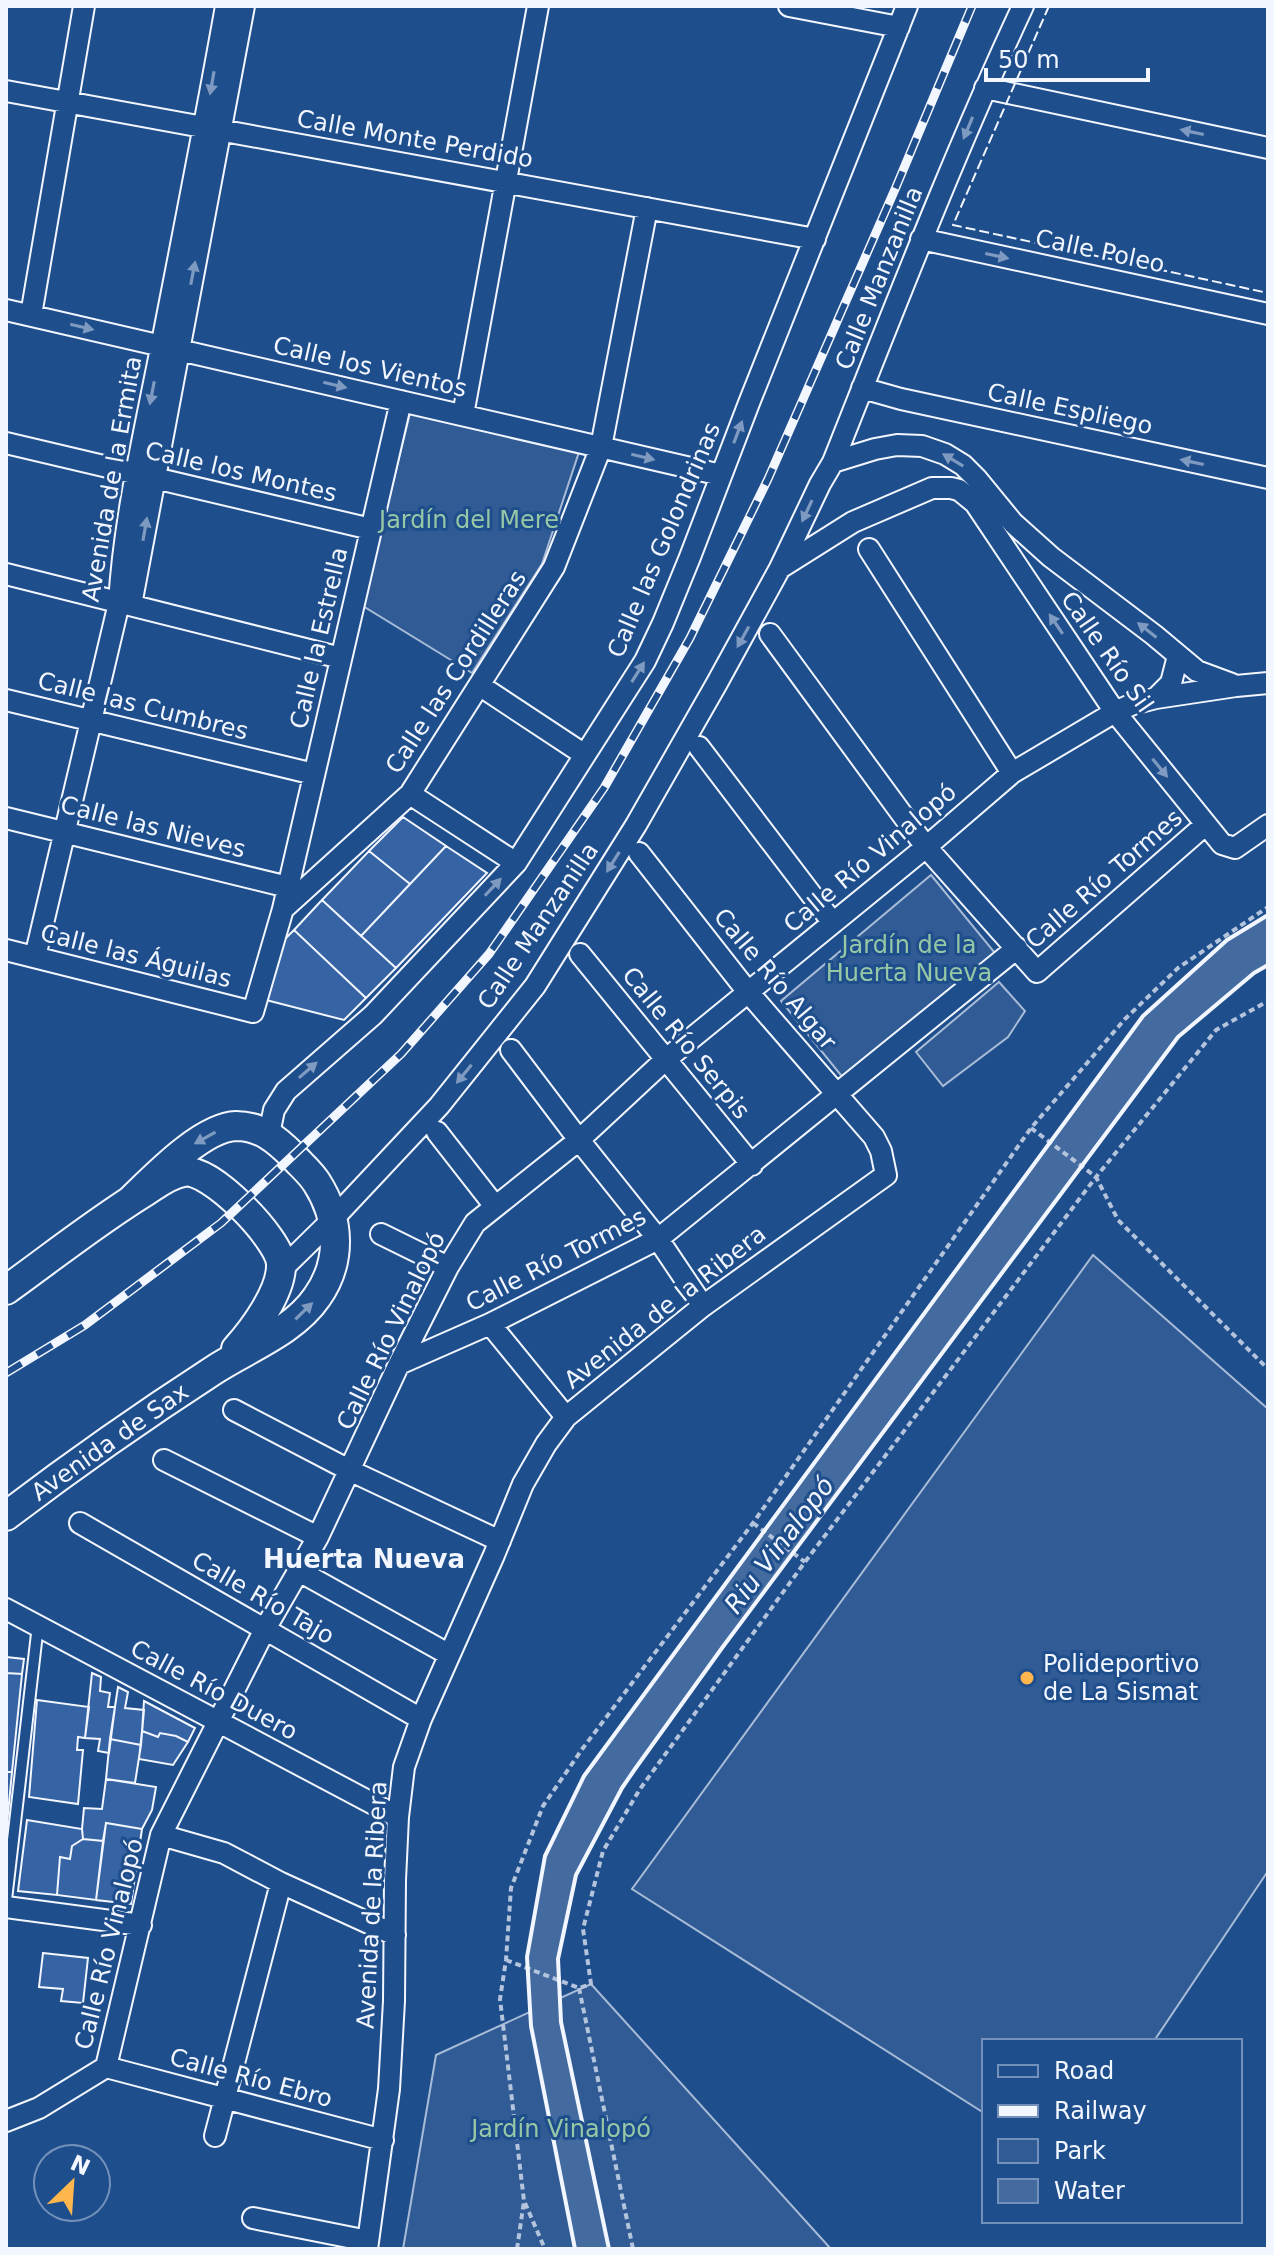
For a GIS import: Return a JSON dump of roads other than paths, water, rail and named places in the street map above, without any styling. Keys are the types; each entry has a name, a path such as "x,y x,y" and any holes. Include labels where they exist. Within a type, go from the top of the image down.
{"street":[{"path":"31,315 84,6"},
{"name":"Avenida de la Ermita","path":"213,128 226,6"},
{"name":"Avenida de la Ermita","path":"35,957 92,721 125,604 120,579 145,476 213,128 244,6"},
{"path":"463,415 538,6"},
{"path":"789,6 899,27"},
{"name":"Calle las Golondrinas","path":"269,1134 274,1110 286,1091 373,1015 516,863 651,648 674,597 907,6"},
{"name":"Calle Manzanilla","path":"281,1270 439,1106 535,986 636,825 780,568 833,462 921,239 1023,6"},
{"path":"985,88 1268,148"},
{"name":"Calle Monte Perdido","path":"6,91 815,239"},
{"name":"Calle las Cordilleras","path":"283,909 410,794 554,567 601,447 647,208"},
{"name":"Calle Poleo","path":"921,239 1268,314"},
{"name":"Calle los Vientos","path":"6,310 721,475"},
{"name":"Calle Espliego","path":"862,388 1268,478"},
{"name":"Calle la Estrella","path":"288,887 401,401"},
{"name":"Calle los Montes","path":"6,443 371,529"},
{"path":"833,462 897,445 922,446 945,454 963,465 977,479 1025,536 1197,671 1236,686"},
{"name":"Calle Manzanilla","path":"780,568 853,522 932,488 959,490 975,503"},
{"name":"Calle Río Sil","path":"975,503 1115,712 1222,844 1235,848 1268,825"},
{"path":"869,549 1012,773"},
{"path":"6,574 341,658"},
{"path":"770,634 926,847 1017,948"},
{"path":"1156,698 1171,683 1178,656"},
{"name":"Calle Río Vinalopó","path":"6,2121 39,2108 106,2067 161,1835 265,1629 318,1537 448,1267 475,1223 579,1140 665,1060 1012,773 1115,712 1156,698 1268,683"},
{"path":"479,685 585,755"},
{"name":"Calle las Cumbres","path":"6,700 314,774"},
{"path":"699,747 833,923"},
{"path":"410,794 516,863"},
{"name":"Calle las Nieves","path":"6,818 288,887"},
{"name":"Calle Río Tormes","path":"399,1364 490,1324 658,1239 1017,948 1037,972 1205,825"},
{"name":"Calle Río Algar","path":"639,853 748,992 874,1137"},
{"path":"283,909 288,887"},
{"name":"Calle las Águilas","path":"6,950 253,1012 283,909"},
{"name":"Calle Río Serpis","path":"580,954 752,1165"},
{"path":"511,1050 658,1239 703,1306"},
{"path":"129,1202 192,1146 222,1129 236,1126 255,1129 278,1140 317,1183 333,1219 336,1238 329,1277 317,1298 299,1316 216,1369"},
{"path":"437,1132 494,1205"},
{"name":"Avenida de la Ribera","path":"368,2245 389,2089 394,2016 398,1817 404,1767 448,1654 523,1484 566,1417 703,1306 886,1175 881,1151 874,1137"},
{"path":"6,1290 163,1181 190,1171 205,1176 264,1229 278,1249 281,1260 281,1270 271,1297 252,1330 216,1369"},
{"path":"381,1234 448,1267"},
{"path":"490,1324 566,1417"},
{"name":"Avenida de Sax","path":"6,1516 216,1369"},
{"path":"234,1410 351,1471 500,1541"},
{"path":"164,1460 318,1537"},
{"name":"Calle Río Tajo","path":"80,1523 421,1719"},
{"path":"299,1571 448,1654"},
{"name":"Calle Río Duero","path":"6,1609 398,1817"},
{"path":"161,1835 224,1853 281,1883 395,1935"},
{"path":"215,2136 281,1883"},
{"path":"6,1907 141,1925"},
{"name":"Calle Río Ebro","path":"106,2067 383,2140"},
{"path":"253,2218 368,2245"}],"lane":[{"path":"6,1900 38,1625"}],"water":[{"name":"Riu Vinalopó","path":"1268,915 1268,965 1178,1037 635,1769 576,1875 558,1959 561,2022 609,2249 575,2249 531,2026 527,1957 545,1856 584,1776 1143,1016 1227,940"}],"railway":[{"path":"6,1373 85,1325 221,1223 401,1054 489,954 604,788 690,638 768,479 972,6"}],"place":[{"name":"Polideportivo de La Sismat","path":"1027,1678"}],"district":[{"name":"Huerta Nueva","path":"364,1559"}],"park label":[{"name":"Jardín del Mere","path":"469,520"},
{"name":"Jardín de la Huerta Nueva","path":"909,959"},
{"name":"Jardín Vinalopó","path":"561,2129"}]}
